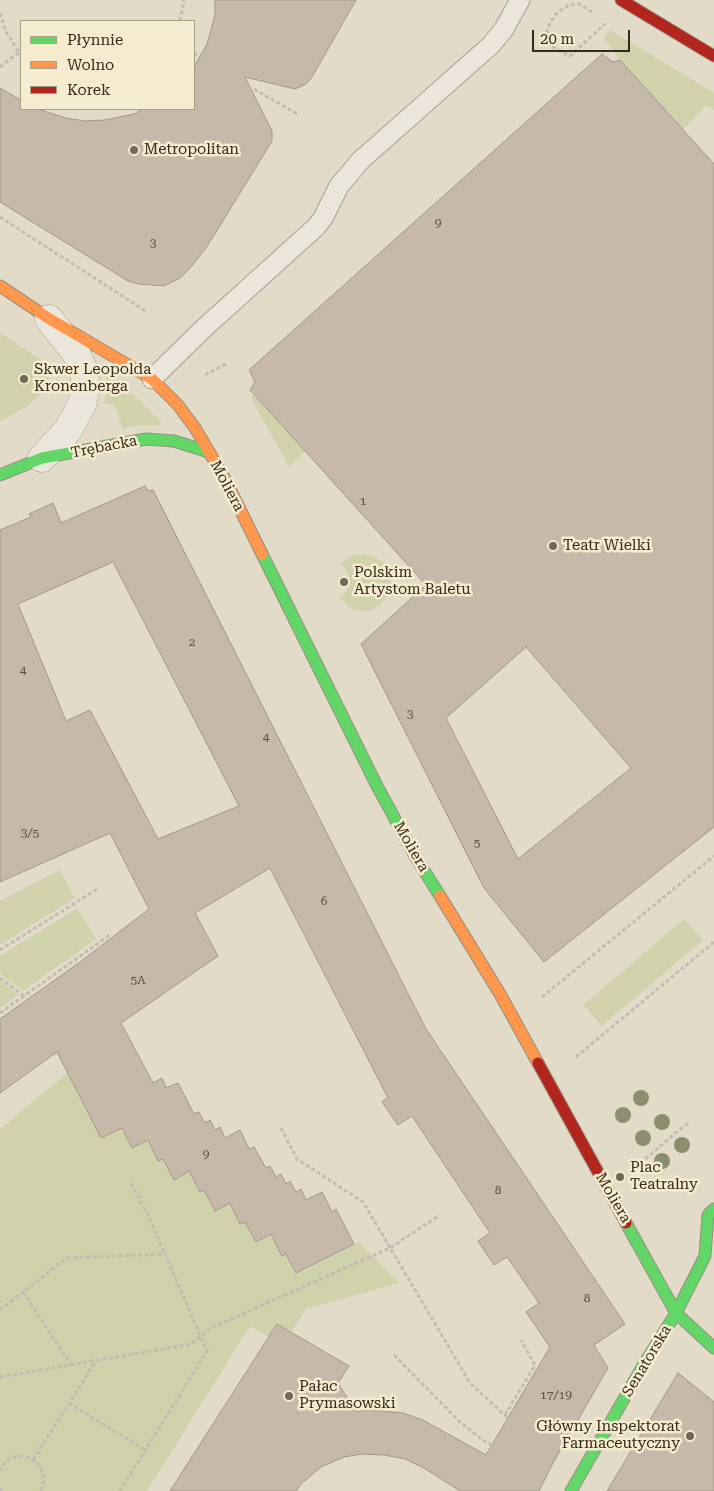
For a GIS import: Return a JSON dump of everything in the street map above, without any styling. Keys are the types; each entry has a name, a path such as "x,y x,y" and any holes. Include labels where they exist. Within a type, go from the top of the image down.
{"street":[{"path":"621,0 714,56"},
{"name":"Moliera","path":"0,286 48,318 152,378 178,405 225,479 376,784 415,856 500,994 676,1313 714,1348"},
{"path":"42,458 68,430 82,404 86,388 84,371 76,353 48,318"},
{"name":"Trębacka","path":"3,470 42,458 146,439 174,441 209,452"},
{"name":"Senatorska","path":"571,1491 710,1254 708,1215 714,1208"}],"lane":[{"path":"152,378 216,317 316,227 323,218 339,186 361,160 491,45 504,29 520,0"}],"path":[{"path":"180,20 184,0"},
{"path":"0,13 6,32 20,54 0,67"},
{"path":"547,30 550,46 570,56 604,26"},
{"path":"195,54 199,57"},
{"path":"254,90 299,116"},
{"path":"0,217 147,312"},
{"path":"205,375 226,364"},
{"path":"542,997 714,856"},
{"path":"0,950 100,888"},
{"path":"0,1013 110,934"},
{"path":"576,1057 714,942"},
{"path":"0,978 24,996"},
{"path":"645,1159 689,1122"},
{"path":"281,1128 297,1159 363,1202 470,1383 506,1416 535,1365 521,1340"},
{"path":"120,1491 207,1351 148,1215 131,1183"},
{"path":"0,1377 191,1344 213,1327 390,1248 440,1215"},
{"path":"0,1310 67,1258 165,1254"},
{"path":"23,1292 71,1365"},
{"path":"394,1355 459,1421 484,1441 500,1449"},
{"path":"33,1460 96,1361"},
{"path":"69,1403 145,1450"},
{"path":"0,1468 10,1458 22,1456 33,1460 41,1468 44,1480 41,1491"}],"green space":[{"path":"611,30 714,93 714,110 706,105 683,129 620,60 603,37"},
{"name":"Skwer Leopolda Kronenberga","path":"0,333 47,364 49,376 44,390 36,399 25,408 0,421"},
{"path":"108,375 134,395 161,422 161,425 139,425 123,429 115,406 104,403 107,389 106,377"},
{"path":"254,394 305,451 289,467 251,398"},
{"path":"364,554 375,557 384,563 390,573 391,584 388,595 381,604 372,610 360,611 350,608 339,598 348,589 350,582 349,575 341,563 353,555"},
{"path":"60,870 75,898 0,945 0,901"},
{"path":"77,908 96,939 23,991 0,974 0,956"},
{"path":"684,919 703,940 602,1026 583,1005"},
{"path":"0,980 18,995 0,1008"},
{"path":"68,1072 122,1128 132,1148 148,1140 158,1161 163,1159 174,1180 189,1171 200,1192 204,1190 215,1211 230,1203 240,1224 245,1222 256,1242 271,1234 282,1255 286,1254 296,1274 359,1242 399,1283 306,1309 291,1332 277,1324 268,1337 250,1326 147,1491 0,1491 0,1129"}],"building":[{"name":"Metropolitan","path":"215,0 356,0 312,77 306,84 295,89 245,77 272,131 272,141 208,245 180,278 164,286 128,281 0,202 0,88 20,99 20,110 40,110 66,118 85,121 105,120 134,114 141,110 195,110 195,65 207,44 215,15"},
{"name":"Teatr Wielki","path":"602,54 613,62 620,60 714,164 714,827 544,962 484,888 361,644 426,585 250,390 255,382 249,370","holes":["526,647 631,768 518,859 446,718"]},
{"path":"145,486 148,491 153,490 426,1029 625,1324 594,1345 608,1368 554,1461 539,1491 460,1491 424,1468 405,1459 384,1455 362,1454 344,1457 321,1467 301,1484 296,1491 170,1491 277,1324 349,1366 338,1383 356,1412 370,1410 403,1413 423,1420 486,1455 550,1347 526,1312 539,1303 507,1257 494,1265 478,1241 490,1233 412,1116 398,1125 382,1102 388,1098 270,868 195,913 218,956 121,1023 153,1083 162,1078 166,1088 178,1083 194,1114 199,1112 205,1123 210,1120 215,1130 220,1127 225,1138 240,1130 249,1149 254,1147 266,1168 270,1166 276,1177 281,1174 286,1184 290,1181 296,1192 301,1189 306,1200 322,1192 332,1212 336,1209 354,1244 296,1273 286,1254 282,1256 271,1234 256,1242 245,1222 240,1224 230,1203 215,1211 204,1190 200,1192 189,1171 174,1180 163,1159 158,1161 148,1140 132,1148 122,1128 101,1138 57,1052 0,1093 0,1019 80,962 149,909 110,833 0,882 0,530 31,517 29,514 53,503 61,523","holes":["113,562 239,806 158,839 90,710 66,721 18,604"]},
{"path":"678,1373 714,1402 714,1491 607,1491"}],"traffic: fast":[{"path":"0,475 42,458 146,439 174,441 209,452"},
{"path":"262,554 376,784 415,856 440,896"},
{"path":"571,1491 644,1364 676,1313 705,1256 708,1215 714,1209"},
{"path":"626,1223 676,1313 714,1348"}],"traffic: slow":[{"path":"0,286 48,318 152,379 178,405 195,428 225,479 262,554"},
{"path":"440,896 500,994 538,1063"}],"traffic: jam":[{"path":"621,0 714,56"},
{"path":"538,1063 626,1223"}],"place":[{"name":"Metropolitan","path":"134,150"},
{"name":"Skwer Leopolda Kronenberga","path":"24,379"},
{"name":"Teatr Wielki","path":"553,546"},
{"name":"Polskim Artystom Baletu","path":"344,582"},
{"name":"Plac Teatralny","path":"620,1177"},
{"name":"Pałac Prymasowski","path":"289,1396"},
{"name":"Główny Inspektorat Farmaceutyczny","path":"690,1436"}]}
